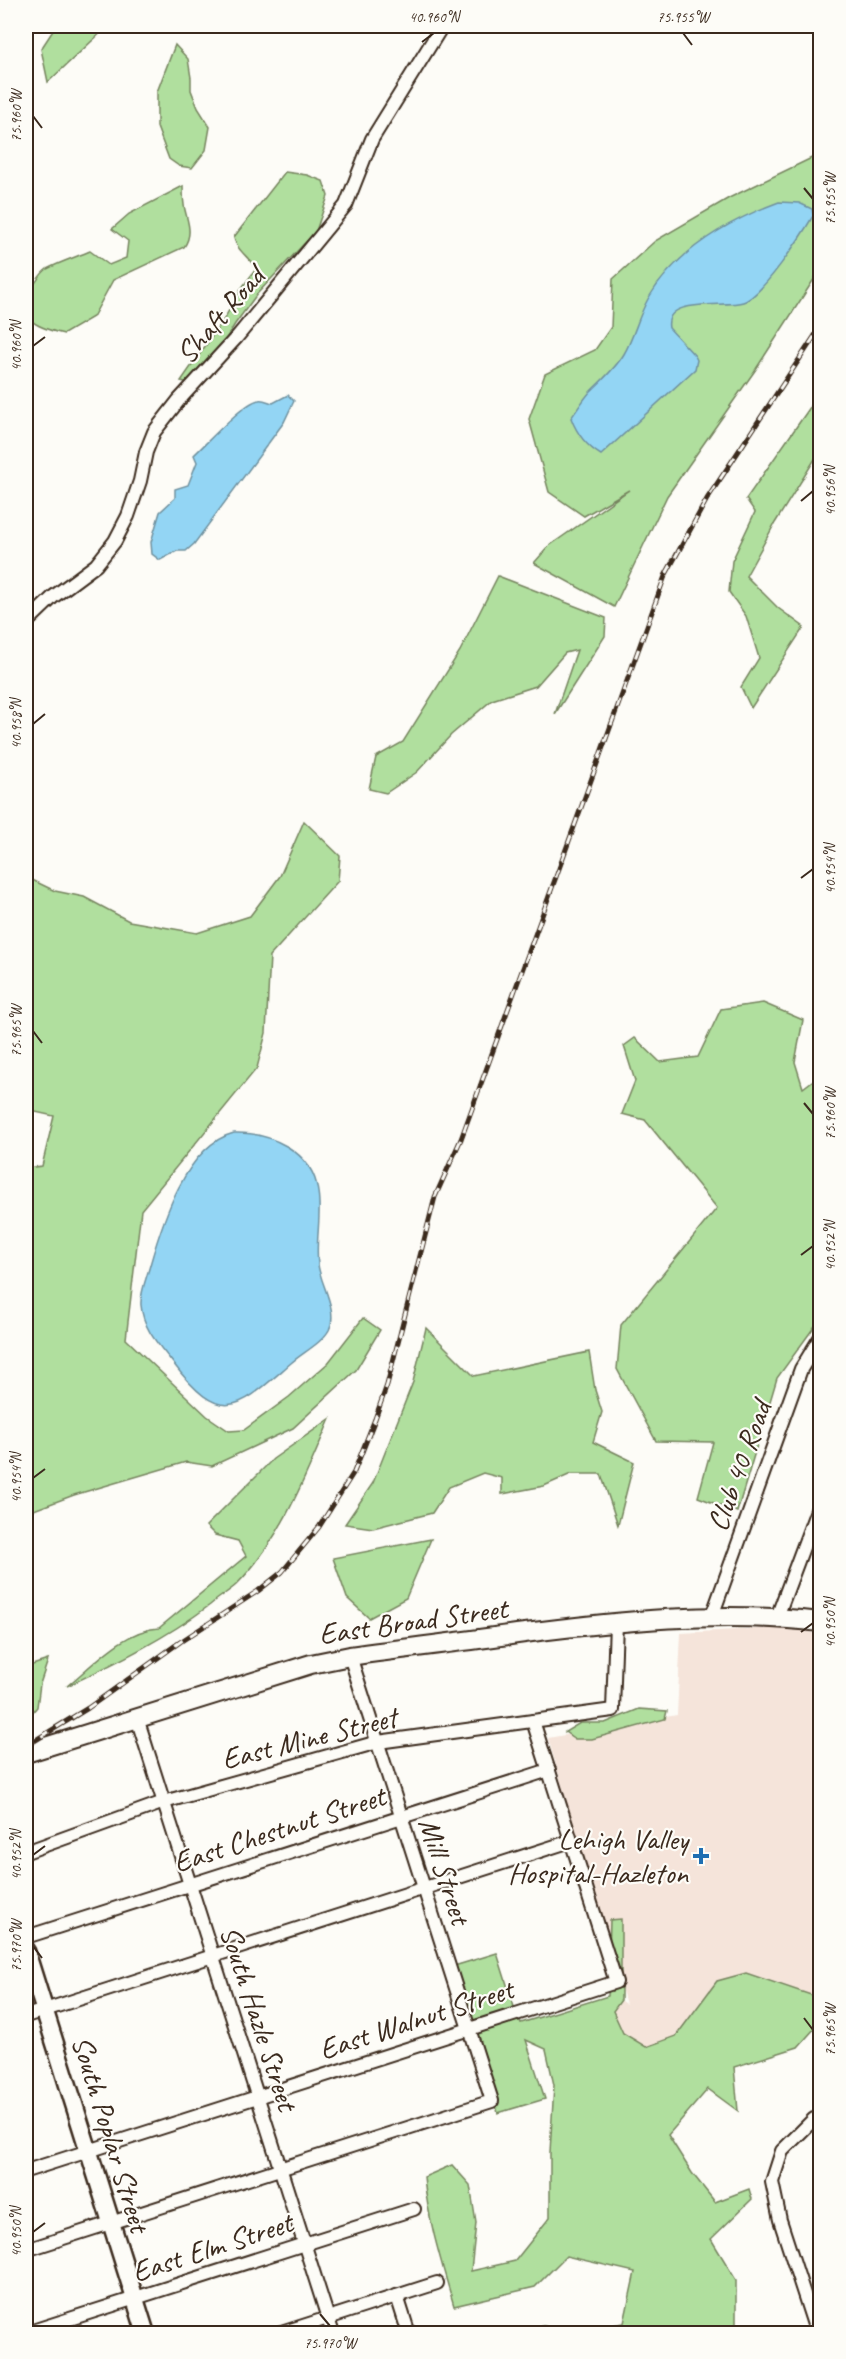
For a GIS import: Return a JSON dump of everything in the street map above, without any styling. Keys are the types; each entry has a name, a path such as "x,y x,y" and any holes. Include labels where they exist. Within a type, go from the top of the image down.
{"highway":[{"name":"East Broad Street","path":"26,1753 311,1664 350,1656 616,1622 712,1616 777,1617 820,1622"}],"main road":[{"name":"South Poplar Street","path":"26,1951 146,2334"}],"street":[{"name":"Shaft Road","path":"26,623 53,597 96,565 115,542 128,516 154,432 179,400 237,337 346,205 372,139 442,26"},
{"name":"Club 40 Road","path":"712,1616 801,1370 820,1338"},
{"path":"777,1617 820,1502"},
{"name":"East Mine Street","path":"26,1852 164,1802 378,1742 613,1710 616,1622"},
{"name":"Mill Street","path":"281,2169 492,2101 350,1656"},
{"name":"South Hazle Street","path":"137,1718 333,2334"},
{"path":"26,2016 571,1841 533,1722"},
{"name":"East Chestnut Street","path":"26,1937 549,1770"},
{"name":"East Walnut Street","path":"26,2171 616,1982 571,1841"},
{"path":"818,2334 780,2220 772,2182 782,2151 814,2119 820,2119"},
{"path":"26,2250 281,2169"},
{"name":"East Elm Street","path":"26,2333 414,2209"},
{"path":"279,2334 437,2283"},
{"path":"397,2296 409,2334"}],"shaded area":[{"name":"Lehigh Valley Hospital-Hazleton","path":"791,1627 820,1635 820,1998 746,1973 717,1981 676,2036 647,2047 623,2033 613,2011 621,2000 626,2004 548,1738 677,1715 681,1633"}],"green space":[{"path":"56,26 108,26 48,82 41,49"},
{"path":"175,45 188,59 191,90 198,108 210,127 206,150 192,168 179,166 169,159 157,127 157,92"},
{"path":"820,154 820,270 756,369 667,496 614,607 534,563 549,546 629,490 584,516 549,492 529,419 545,374 595,350 611,327 613,279 655,241 729,198"},
{"path":"285,172 307,175 323,181 328,196 316,231 257,294 216,355 189,383 181,381 256,269 238,246 234,237"},
{"path":"183,186 189,228 184,247 113,280 93,317 64,334 37,325 30,320 24,307 26,298 47,269 90,251 109,265 126,258 128,241 112,229 129,214"},
{"path":"820,393 820,451 775,523 746,576 778,608 804,627 751,708 741,687 759,658 746,616 729,592 732,561 755,512 746,499"},
{"path":"498,576 606,618 605,636 555,714 577,650 565,653 536,686 492,700 451,735 417,772 386,793 369,789 376,757 403,742 460,651"},
{"path":"304,821 340,856 338,881 270,956 266,1033 257,1068 141,1210 126,1339 207,1416 229,1431 244,1430 289,1397 328,1363 363,1318 380,1330 356,1370 293,1428 212,1466 186,1462 74,1495 26,1513 26,1168 42,1166 54,1116 26,1110 26,877 55,891 84,897 129,921 197,933 250,916 280,876"},
{"path":"763,1003 803,1020 795,1062 803,1088 820,1075 820,1319 777,1378 737,1512 698,1497 713,1442 656,1441 617,1369 621,1325 717,1208 645,1120 622,1114 635,1081 624,1046 635,1038 660,1062 698,1057 721,1009"},
{"path":"426,1328 474,1376 589,1352 595,1390 602,1412 593,1442 634,1462 618,1525 601,1474 571,1474 544,1486 502,1494 502,1478 483,1473 449,1487 432,1513 373,1528 345,1524 373,1483 413,1382"},
{"path":"330,1419 279,1528 267,1548 236,1585 159,1639 67,1686 121,1642 146,1630 159,1628 246,1556 238,1541 215,1535 206,1526 273,1459"},
{"path":"431,1539 406,1598 369,1618 347,1598 333,1558"},
{"path":"48,1660 40,1684 37,1707 26,1720 26,1667"},
{"path":"639,1709 667,1711 665,1719 592,1739 575,1739 565,1732 580,1723 605,1723"},
{"path":"621,1919 621,2000 613,2011 623,2033 646,2047 676,2036 717,1981 746,1973 820,1998 820,2028 815,2028 798,2047 734,2067 738,2111 708,2089 668,2135 692,2173 715,2202 749,2189 752,2199 711,2239 736,2280 736,2333 564,2333 624,2323 635,2272 566,2256 535,2287 454,2306 432,2226 424,2177 452,2165 470,2185 476,2223 471,2271 515,2261 550,2217 550,2152 554,2085 546,2049 526,2040 545,2099 498,2113 475,2033 519,2018 521,2023 608,1996 610,1920"},
{"path":"497,1953 515,2010 471,2024 454,1966"},
{"path":"542,2325 564,2333 546,2333"}],"water":[{"path":"779,202 799,203 812,209 813,216 781,264 760,289 743,302 697,305 676,311 670,318 669,328 695,356 697,360 695,369 601,455 591,448 576,429 571,418 587,395 624,354 648,299 660,282 688,252 705,240 741,218"},
{"path":"288,395 294,401 284,422 194,544 186,551 177,551 160,560 152,554 151,542 160,512 175,498 175,489 188,485 197,462 194,455 235,415 252,402 264,400 273,403"},
{"path":"234,1133 275,1140 299,1155 308,1165 318,1192 319,1272 332,1314 329,1330 312,1348 244,1400 232,1404 219,1404 205,1397 190,1384 157,1343 142,1314 141,1300 161,1228 178,1188 202,1153 217,1140"}],"railway":[{"path":"26,1746 88,1708 282,1572 319,1527 354,1472 387,1385 435,1197 461,1139 665,576 707,499 820,328"}],"place":[{"name":"Lehigh Valley Hospital-Hazleton","path":"701,1856"}]}
